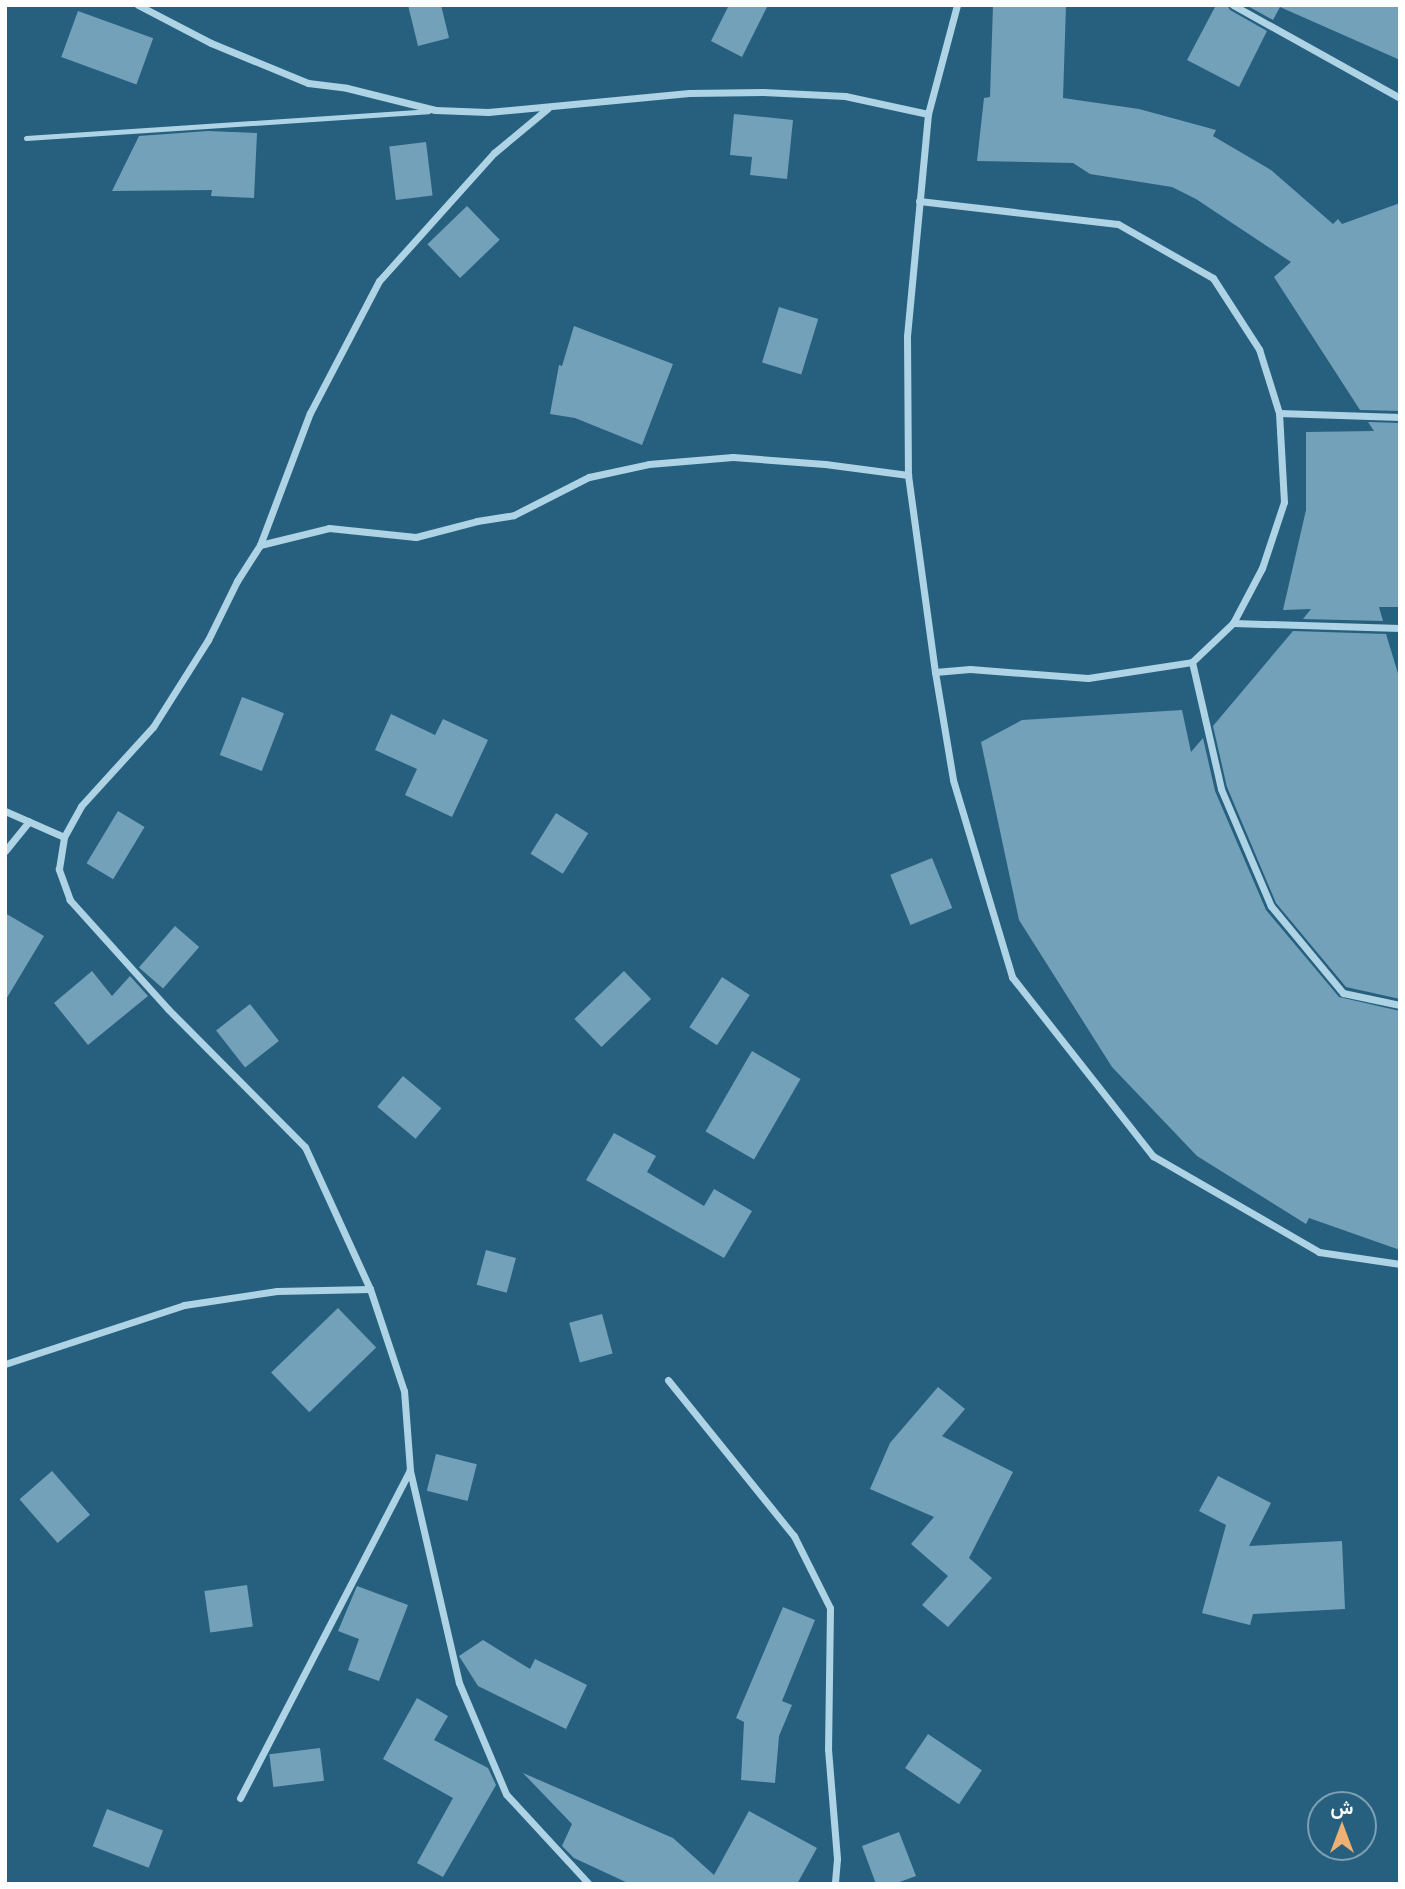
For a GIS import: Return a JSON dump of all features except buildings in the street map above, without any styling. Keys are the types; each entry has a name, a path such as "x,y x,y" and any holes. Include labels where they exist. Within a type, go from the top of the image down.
{"street":[{"path":"138,5 211,43 308,83 347,88 435,110 488,112 689,93 763,92 845,96 928,114"},
{"path":"957,5 928,114 907,336 908,475 953,780 1012,977 1153,1156 1319,1252 1400,1264"},
{"path":"1233,5 1400,98"},
{"path":"549,107 494,153 379,281 310,413 260,544 237,581 208,640 153,727 81,806 64,837 59,869 70,900 168,1009 305,1147 370,1289 404,1391 410,1469 458,1683 506,1794 589,1884"},
{"path":"919,201 1118,224 1213,278 1259,349 1279,413 1284,502 1262,568 1233,623 1192,662 1088,678 970,669 935,672"},
{"path":"1279,413 1400,417"},
{"path":"260,544 329,528 416,537 477,520 514,515 589,477 649,464 733,457 825,464 908,475"},
{"path":"1233,623 1400,628"},
{"path":"1192,662 1222,789 1270,906 1343,993 1400,1005"},
{"path":"5,811 64,837"},
{"path":"5,851 29,821"},
{"path":"5,1364 184,1305 277,1291 370,1289"},
{"path":"668,1380 794,1536 830,1608 828,1749 837,1859 835,1884"},
{"path":"240,1798 410,1469"}],"lane":[{"path":"26,138 435,110"}]}
